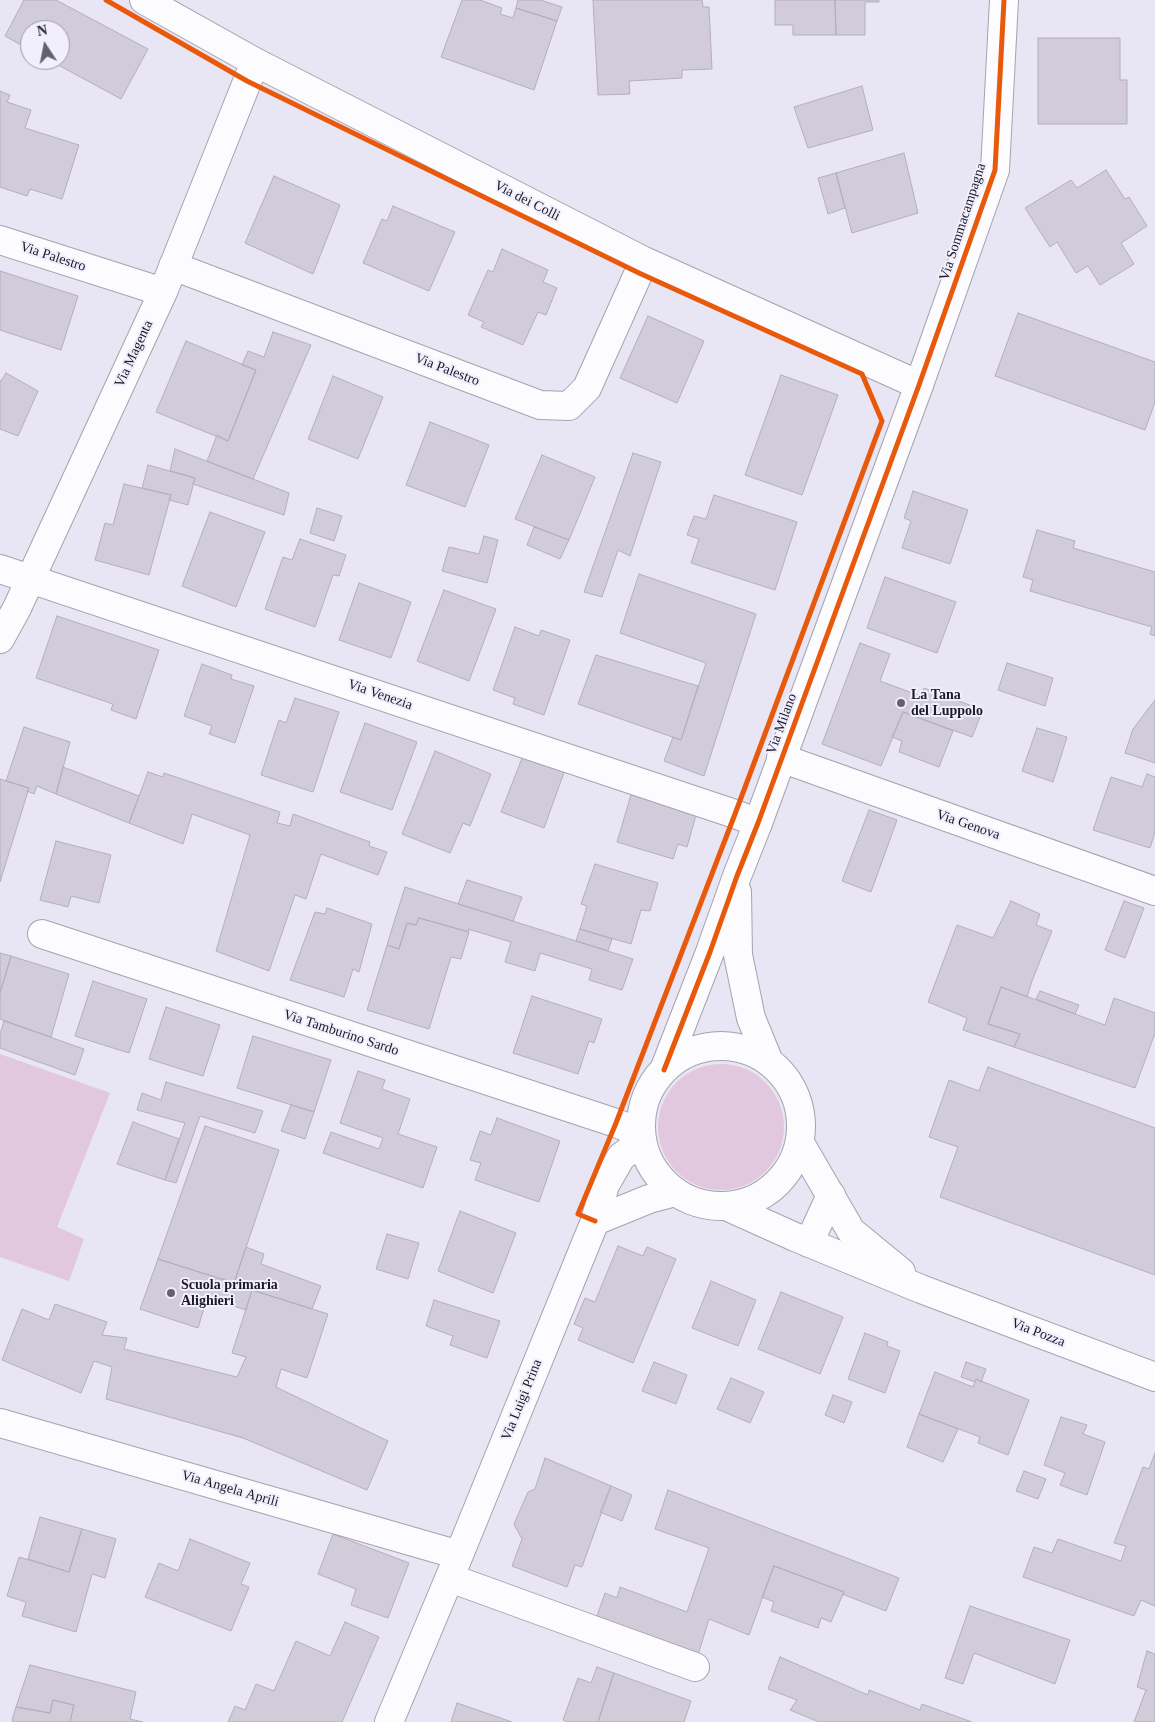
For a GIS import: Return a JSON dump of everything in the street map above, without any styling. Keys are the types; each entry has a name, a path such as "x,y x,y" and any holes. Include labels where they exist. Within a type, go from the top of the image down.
{"street":[{"name":"Via dei Colli","path":"144,0 255,62 644,261 919,385"},
{"name":"Via Sommacampagna","path":"919,385 995,170 1004,0"},
{"name":"Via Magenta","path":"0,639 17,608 163,292 255,62"},
{"name":"Via Palestro","path":"0,240 163,292"},
{"name":"Via Palestro","path":"173,266 540,405 569,406 587,388 644,261"},
{"name":"Via Milano","path":"664,1070 710,952 919,385"},
{"name":"Via Venezia","path":"0,569 758,823"},
{"name":"Via Genova","path":"781,758 1155,891"},
{"name":"Via Milano","path":"737,876 738,955 751,1018 769,1062"},
{"name":"Via Tamburino Sardo","path":"42,934 616,1122 641,1137"},
{"name":"Via Pozza","path":"727,1046 749,1051 769,1062 784,1076 794,1093 800,1109 802,1126 800,1143 790,1167 774,1187 751,1201 726,1206 708,1206 691,1201 675,1192 662,1181 651,1167 644,1151 641,1137 641,1116 645,1099 652,1083 664,1070 682,1056 704,1048 727,1046"},
{"name":"Via Luigi Prina","path":"389,1722 594,1221 605,1185 621,1157 641,1137"},
{"name":"Via Pozza","path":"800,1143 851,1231 921,1289"},
{"path":"594,1221 649,1199 675,1192"},
{"path":"810,1243 831,1196"},
{"name":"Via Pozza","path":"726,1206 921,1289 1155,1377"},
{"name":"Via Angela Aprili","path":"0,1423 454,1566"},
{"path":"454,1566 694,1667"}],"shaded area":[{"path":"0,1054 110,1093 57,1227 84,1239 69,1281 0,1257"},
{"path":"721,1064 745,1069 766,1082 779,1103 784,1127 779,1151 766,1172 745,1185 721,1190 697,1185 676,1172 663,1151 658,1127 663,1103 676,1082 697,1069"}],"building":[{"path":"24,0 56,0 148,49 121,99 67,70 70,70 70,20 20,20 20,44 5,36"},
{"path":"462,0 480,0 502,8 500,14 513,18 516,8 557,21 534,90 441,57"},
{"path":"518,0 540,0 562,7 557,21 516,8"},
{"path":"593,0 702,0 703,7 709,7 712,69 682,70 682,78 629,81 630,94 598,95"},
{"path":"775,0 835,0 836,35 793,35 793,25 775,25"},
{"path":"835,0 879,0 879,2 865,2 865,35 836,35"},
{"path":"1038,38 1120,38 1120,80 1127,80 1127,124 1038,124"},
{"path":"862,86 873,130 808,148 794,107"},
{"path":"0,91 10,95 7,102 31,110 25,128 79,145 62,199 30,189 27,196 0,187"},
{"path":"904,153 918,213 852,233 836,173"},
{"path":"1106,170 1125,199 1129,197 1147,226 1121,243 1134,264 1100,285 1088,266 1076,273 1057,242 1050,247 1025,208 1071,180 1077,188"},
{"path":"836,173 845,208 828,214 818,178"},
{"path":"274,176 340,205 313,274 245,243"},
{"path":"393,206 455,232 429,291 363,263 382,219 387,221"},
{"path":"502,249 548,270 543,282 557,288 546,315 538,312 523,345 481,327 484,322 468,315 488,270 493,272"},
{"path":"0,271 78,296 61,350 0,330"},
{"path":"1018,313 1155,362 1155,402 1145,430 995,376"},
{"path":"648,316 704,341 677,403 620,378"},
{"path":"273,332 311,345 253,479 207,461 217,435 228,441 256,370 242,365 248,351 264,357"},
{"path":"186,341 256,370 228,441 156,412"},
{"path":"6,373 38,391 18,436 0,429 0,380"},
{"path":"781,375 838,395 802,495 745,475"},
{"path":"333,376 383,397 358,459 308,439"},
{"path":"430,422 489,445 465,507 406,485"},
{"path":"175,449 289,493 284,515 193,484 195,478 170,471"},
{"path":"633,453 661,462 630,556 618,550 602,597 584,592"},
{"path":"542,455 595,477 569,540 515,519"},
{"path":"148,465 195,478 188,505 169,500 171,495 142,488"},
{"path":"124,484 171,495 149,575 95,560 105,523 113,525"},
{"path":"913,491 968,510 950,564 902,548 911,521 904,518"},
{"path":"714,495 797,522 775,590 691,563 699,539 687,535 694,516 706,519"},
{"path":"317,508 342,516 334,541 310,533"},
{"path":"210,512 265,532 236,607 182,586"},
{"path":"534,527 569,540 560,559 527,545"},
{"path":"1037,530 1075,541 1073,548 1155,572 1155,636 1150,634 1152,627 1030,591 1033,580 1023,577"},
{"path":"484,536 498,540 487,583 442,571 449,547 479,554"},
{"path":"300,539 346,555 339,576 333,575 315,627 265,609 283,557 292,560"},
{"path":"639,574 756,614 704,776 664,761 673,737 681,740 706,663 620,633"},
{"path":"885,577 956,602 937,653 867,628"},
{"path":"359,583 411,602 391,658 339,640"},
{"path":"444,590 496,609 469,681 417,661"},
{"path":"57,616 159,650 136,719 111,710 113,704 36,678"},
{"path":"515,627 539,636 541,630 570,640 544,715 513,704 515,698 493,690"},
{"name":"La Tana del Luppolo","path":"860,643 890,654 880,681 921,696 924,688 983,710 972,737 903,712 881,766 822,744"},
{"path":"596,655 698,686 681,740 578,704"},
{"path":"1007,663 1053,678 1045,706 998,690"},
{"path":"202,664 232,675 231,679 254,686 235,743 209,734 212,726 184,716"},
{"path":"295,698 339,712 313,792 261,775 279,720 286,723"},
{"path":"1155,700 1155,763 1125,753 1133,729"},
{"path":"903,712 953,731 939,767 899,752 902,741 892,737"},
{"path":"365,723 417,742 392,810 340,792"},
{"path":"24,727 70,742 56,794 37,786 34,794 27,791 29,788 6,781"},
{"path":"1037,728 1067,737 1053,782 1022,771"},
{"path":"435,751 491,774 470,826 463,823 450,853 402,834"},
{"path":"524,753 566,767 544,828 501,812"},
{"path":"63,767 139,796 129,823 56,794"},
{"path":"148,772 163,777 164,773 280,812 277,823 290,826 293,814 370,842 369,846 387,852 378,875 321,854 306,899 295,895 269,971 216,951 250,835 192,814 183,844 129,823"},
{"path":"1147,774 1155,777 1155,832 1150,848 1093,830 1111,777 1142,787"},
{"path":"0,779 29,788 0,882"},
{"path":"633,788 698,808 687,847 678,844 673,859 617,842"},
{"path":"869,810 897,820 871,892 842,881"},
{"path":"56,841 111,855 99,903 71,896 68,907 40,900"},
{"path":"595,864 658,883 650,911 641,910 631,944 580,929 587,906 581,904"},
{"path":"467,880 522,897 513,921 458,904"},
{"path":"405,887 633,959 622,990 589,980 592,969 540,953 535,971 505,962 511,942 468,929 469,932 419,918 416,925 407,923 399,949 387,945"},
{"path":"1011,901 1040,914 1036,925 1052,931 1027,997 1001,987 988,1024 1020,1034 1014,1047 963,1030 967,1018 928,1002 957,925 993,938"},
{"path":"1124,901 1144,908 1125,958 1105,950"},
{"path":"327,908 372,924 359,972 353,969 344,997 290,980 315,912 325,914"},
{"path":"419,918 469,932 461,959 451,957 429,1029 367,1010 387,945 399,949 407,923 416,925"},
{"path":"580,929 612,939 608,951 576,941"},
{"path":"0,953 11,956 0,993"},
{"path":"11,956 69,974 51,1037 0,1019 0,993"},
{"path":"93,981 147,999 129,1053 75,1036"},
{"path":"1001,987 1105,1025 1114,998 1155,1013 1155,1033 1135,1088 1014,1047 1020,1034 988,1024"},
{"path":"1040,991 1079,1005 1075,1014 1036,999"},
{"path":"532,996 602,1019 594,1043 589,1041 578,1074 513,1053"},
{"path":"166,1007 220,1025 203,1076 149,1059"},
{"path":"4,1021 84,1049 75,1075 0,1048 0,1034"},
{"path":"253,1036 331,1060 314,1112 237,1088"},
{"path":"988,1067 1155,1128 1155,1275 940,1197 958,1147 929,1137 949,1080 979,1091"},
{"path":"358,1071 385,1080 382,1089 410,1099 398,1134 437,1147 423,1188 323,1153 331,1132 379,1149 383,1138 340,1123"},
{"path":"166,1082 263,1111 255,1133 200,1116 176,1183 165,1180 185,1123 137,1110 142,1093 161,1100"},
{"path":"291,1105 314,1112 305,1139 281,1131"},
{"path":"497,1118 560,1141 539,1202 475,1180 481,1163 470,1160 480,1131 491,1135"},
{"path":"133,1122 179,1139 165,1180 117,1164"},
{"path":"205,1126 279,1150 234,1283 158,1259"},
{"path":"460,1211 516,1233 493,1293 438,1271"},
{"path":"387,1234 419,1243 408,1279 376,1269"},
{"path":"618,1246 643,1256 647,1247 676,1259 633,1363 578,1340 583,1328 574,1324 585,1298 595,1302"},
{"path":"246,1247 264,1254 261,1264 321,1286 312,1309 252,1290 246,1310 207,1298 198,1328 140,1309 158,1259 234,1283"},
{"path":"711,1281 756,1300 738,1346 692,1328"},
{"path":"252,1290 328,1314 307,1378 281,1369 276,1387 388,1441 367,1490 243,1438 106,1399 112,1367 94,1361 81,1393 2,1360 22,1309 49,1320 55,1304 107,1322 102,1335 127,1338 124,1349 237,1377 246,1357 232,1353"},
{"path":"781,1292 843,1317 820,1374 758,1349"},
{"path":"434,1300 500,1321 487,1358 450,1345 453,1336 426,1326"},
{"path":"865,1333 888,1342 887,1346 900,1351 885,1393 848,1379"},
{"path":"654,1362 687,1375 676,1404 642,1391"},
{"path":"966,1362 986,1369 981,1382 976,1379 975,1382 961,1377"},
{"path":"935,1372 973,1387 976,1379 1029,1400 1008,1455 978,1443 980,1437 919,1414"},
{"path":"731,1378 764,1392 750,1423 717,1409"},
{"path":"833,1395 852,1402 844,1423 825,1415"},
{"path":"919,1414 958,1429 943,1462 907,1447"},
{"path":"1061,1417 1087,1425 1083,1434 1105,1442 1087,1495 1060,1485 1065,1473 1044,1465"},
{"path":"1155,1453 1155,1606 1141,1600 1134,1616 1023,1577 1034,1547 1052,1553 1058,1539 1121,1561 1126,1546 1114,1543 1143,1467 1149,1469"},
{"path":"545,1458 611,1486 582,1567 575,1565 567,1587 512,1566 522,1539 514,1524 528,1492 535,1489"},
{"path":"1024,1471 1046,1479 1038,1499 1016,1491"},
{"path":"611,1486 632,1495 622,1521 600,1512"},
{"path":"668,1490 899,1578 886,1611 842,1594 844,1592 774,1566 749,1635 709,1619 698,1655 597,1616 605,1593 617,1598 620,1587 687,1612 709,1548 655,1529"},
{"path":"40,1517 82,1529 69,1572 28,1559"},
{"path":"82,1529 116,1539 105,1578 92,1574 76,1632 22,1616 26,1602 7,1596 19,1557 69,1572"},
{"path":"333,1534 409,1563 388,1618 351,1605 356,1589 318,1574"},
{"path":"190,1539 250,1563 241,1584 249,1587 231,1631 145,1597 159,1563 178,1571"},
{"path":"774,1566 844,1592 831,1622 821,1618 818,1628 771,1611 774,1602 762,1597"},
{"path":"970,1606 1070,1640 1055,1684 974,1653 963,1684 945,1678"},
{"path":"345,1622 379,1637 342,1722 228,1722 235,1706 245,1710 256,1684 274,1691 296,1641 330,1656"},
{"path":"1147,1651 1155,1654 1155,1722 1134,1722 1146,1690 1137,1687"},
{"path":"780,1657 868,1695 869,1690 920,1710 922,1704 972,1722 819,1722 790,1710 797,1700 768,1689"},
{"path":"30,1665 136,1692 130,1719 143,1722 70,1722 74,1705 53,1700 50,1713 16,1707"},
{"path":"597,1667 614,1673 598,1722 568,1722 563,1720 578,1678 591,1683"},
{"path":"614,1673 691,1701 684,1722 598,1722"},
{"path":"53,1700 74,1705 70,1722 13,1722 16,1707 50,1713"},
{"path":"457,1703 512,1722 451,1722"}],"cycle path":[{"path":"106,0 247,81 639,273 862,374 882,421 735,814 616,1123 578,1214 595,1221"},
{"path":"664,1070 758,823 919,385 995,170 1004,0"}],"place":[{"name":"La Tana del Luppolo","path":"901,703"},
{"name":"Scuola primaria Alighieri","path":"171,1293"}]}
